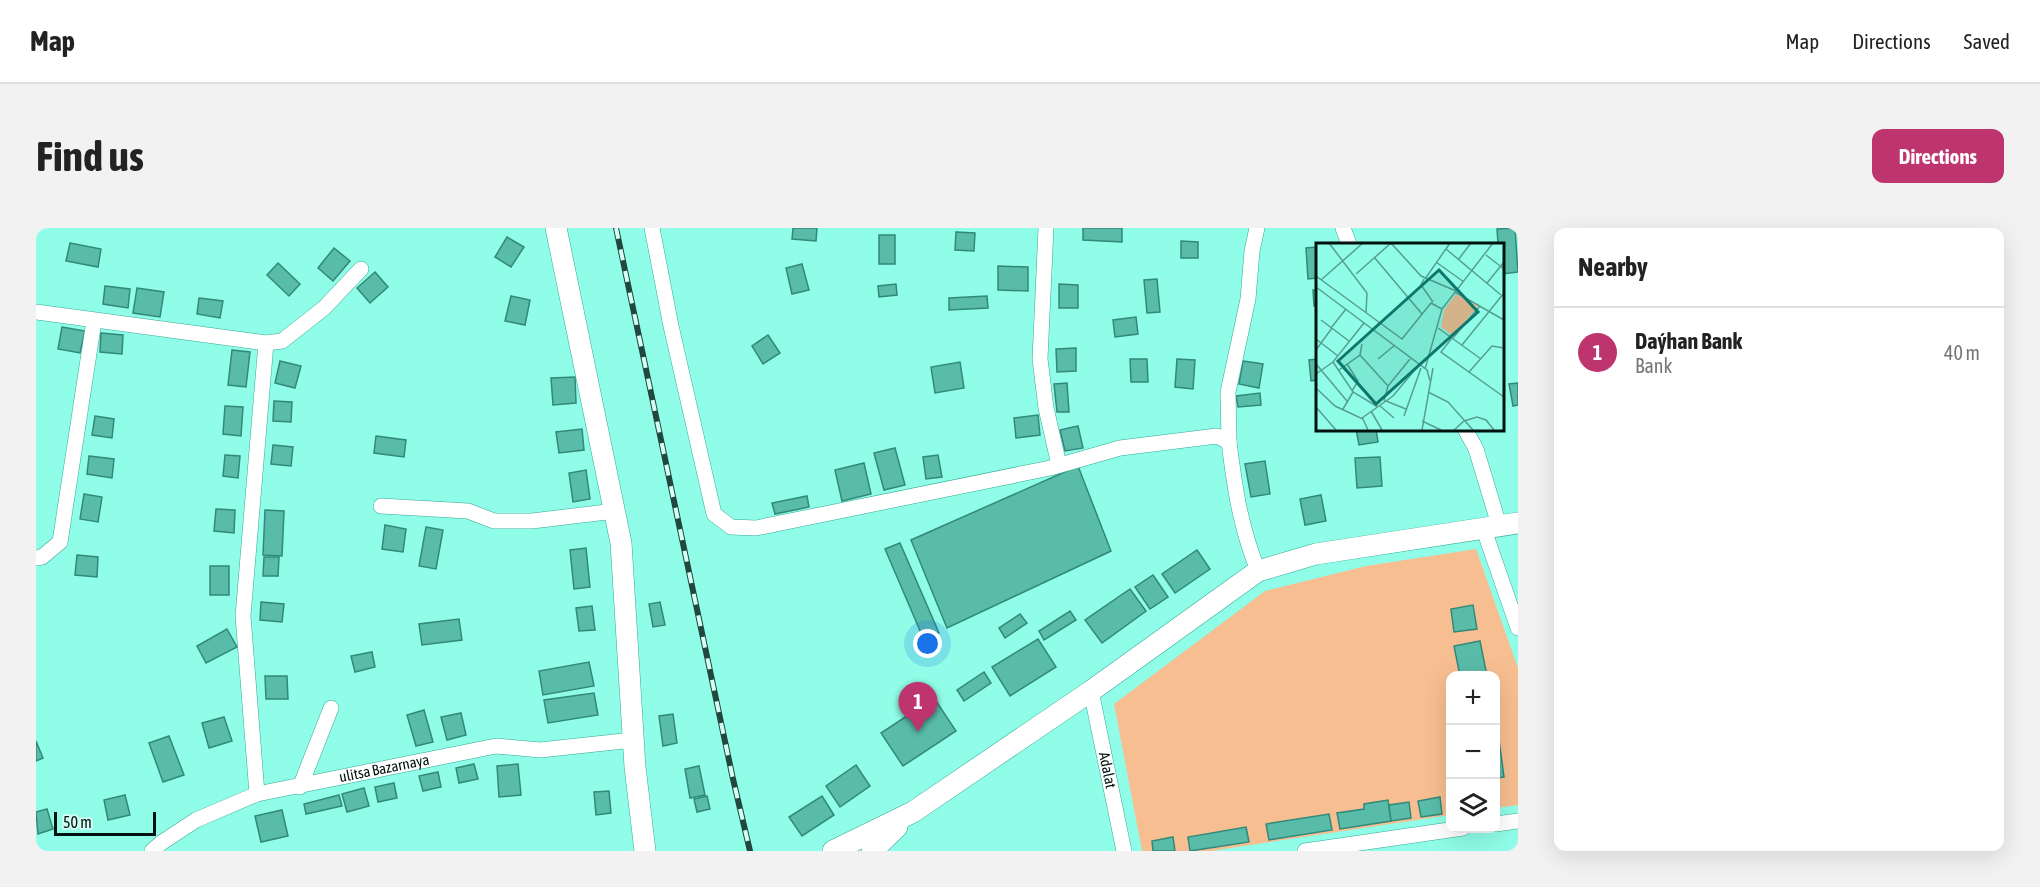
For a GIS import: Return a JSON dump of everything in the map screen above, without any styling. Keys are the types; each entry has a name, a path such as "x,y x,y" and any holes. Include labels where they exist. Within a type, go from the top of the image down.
{"main road":[{"path":"556,228 621,543 633,740 645,851"},
{"path":"833,851 913,812 1091,690 1258,571 1316,554 1500,525"},
{"path":"873,851 913,812"}],"street":[{"path":"652,228 671,326 714,514 731,527 756,528 1059,465 1120,448 1217,436 1229,442"},
{"path":"1046,228 1040,359 1046,408 1059,465"},
{"path":"1257,228 1252,251 1248,299 1228,392 1229,442 1238,508 1245,538 1258,571"},
{"path":"1343,228 1349,243"},
{"path":"36,312 266,343 282,341 324,308 361,269"},
{"path":"36,558 42,557 60,542 94,321"},
{"path":"257,794 243,616 266,343"},
{"path":"1466,430 1476,449 1500,525 1518,628"},
{"path":"381,506 468,511 494,521 532,521 615,511"},
{"name":"Adalat","path":"1091,690 1124,851"},
{"path":"300,787 332,708"},
{"name":"ulitsa Bazarnaya","path":"152,851 196,820 257,794 496,746 540,750 633,740"},
{"path":"1500,823 1518,821"},
{"path":"1305,851 1446,830"}],"shaded area":[{"path":"1476,549 1518,668 1518,805 1500,807 1500,671 1446,671 1446,816 1211,851 1142,851 1114,704 1265,591 1366,566"}],"building":[{"path":"793,228 817,228 816,241 792,239"},
{"path":"1083,228 1122,228 1122,242 1083,240"},
{"path":"1515,228 1518,272 1503,274 1503,243 1498,243 1497,229"},
{"path":"956,232 975,233 974,251 955,250"},
{"path":"879,235 895,235 895,264 879,264"},
{"path":"507,237 524,247 511,267 495,257"},
{"path":"1181,241 1198,242 1198,258 1181,258"},
{"path":"70,243 101,249 98,267 66,261"},
{"path":"1316,247 1316,278 1308,279 1306,248"},
{"path":"334,248 350,261 333,281 318,268"},
{"path":"278,263 300,284 289,296 267,275"},
{"path":"802,264 809,290 792,294 786,268"},
{"path":"998,266 1028,267 1028,291 998,290"},
{"path":"375,272 388,287 370,303 357,288"},
{"path":"1157,279 1160,312 1147,313 1144,280"},
{"path":"896,284 897,295 879,297 878,286"},
{"path":"1059,284 1078,285 1078,308 1059,308"},
{"path":"105,286 130,289 128,308 103,304"},
{"path":"137,288 164,292 160,317 133,313"},
{"path":"1313,290 1316,290 1316,306 1314,306"},
{"path":"511,296 530,300 525,325 505,321"},
{"path":"987,296 988,308 949,310 949,298"},
{"path":"199,298 223,301 220,318 197,314"},
{"path":"1136,317 1138,334 1115,337 1113,320"},
{"path":"62,327 85,331 80,353 58,349"},
{"path":"101,333 123,335 122,354 100,352"},
{"path":"768,335 780,353 763,364 752,346"},
{"path":"1076,348 1076,371 1057,372 1056,349"},
{"path":"232,350 250,352 246,387 228,385"},
{"path":"1130,359 1147,359 1148,382 1131,382"},
{"path":"1177,359 1195,360 1193,389 1175,387"},
{"path":"1316,359 1316,380 1311,381 1309,360"},
{"path":"280,361 301,366 295,388 275,383"},
{"path":"1243,361 1263,364 1259,388 1239,384"},
{"path":"960,362 964,388 935,393 931,367"},
{"path":"575,377 576,403 553,405 551,378"},
{"path":"1067,383 1069,412 1057,412 1054,384"},
{"path":"1518,383 1518,405 1513,406 1509,384"},
{"path":"1260,393 1261,405 1238,407 1236,396"},
{"path":"274,401 292,402 291,422 273,421"},
{"path":"225,406 243,407 241,436 223,434"},
{"path":"1038,415 1040,435 1016,438 1014,418"},
{"path":"95,416 114,419 112,438 92,435"},
{"path":"1078,426 1083,448 1065,451 1060,430"},
{"path":"582,429 584,450 559,453 556,432"},
{"path":"1356,430 1376,430 1378,442 1359,445"},
{"path":"376,436 406,440 404,457 374,453"},
{"path":"273,445 293,447 291,466 271,464"},
{"path":"895,448 905,485 884,490 874,453"},
{"path":"225,455 240,456 238,478 223,476"},
{"path":"938,455 942,477 926,479 923,457"},
{"path":"89,456 114,459 112,478 87,474"},
{"path":"1380,457 1382,486 1357,488 1355,458"},
{"path":"1265,461 1270,494 1251,497 1245,464"},
{"path":"864,463 871,494 842,501 835,470"},
{"path":"1078,466 1111,551 947,628 911,540"},
{"path":"586,470 590,499 573,502 569,473"},
{"path":"84,494 102,497 98,522 80,519"},
{"path":"1321,495 1326,521 1305,525 1300,499"},
{"path":"807,496 809,507 775,514 772,503"},
{"path":"216,509 235,510 234,533 214,531"},
{"path":"265,510 284,511 282,556 263,555"},
{"path":"385,525 406,529 403,552 382,549"},
{"path":"426,527 443,530 436,569 419,566"},
{"path":"900,543 939,633 924,640 885,549"},
{"path":"586,548 590,587 574,589 570,550"},
{"path":"1197,550 1210,569 1175,593 1162,574"},
{"path":"77,555 98,557 97,577 75,575"},
{"path":"264,557 279,557 278,576 263,576"},
{"path":"210,566 229,566 229,595 210,595"},
{"path":"1153,575 1168,597 1150,609 1135,587"},
{"path":"1130,589 1146,611 1102,643 1085,620"},
{"path":"261,602 284,604 282,622 260,620"},
{"path":"660,602 665,625 653,627 649,604"},
{"path":"1473,605 1477,629 1454,632 1451,609"},
{"path":"592,606 595,630 579,631 576,608"},
{"path":"1070,611 1076,620 1044,640 1039,631"},
{"path":"1020,614 1027,623 1005,638 999,628"},
{"path":"459,619 462,640 422,645 419,624"},
{"path":"227,629 237,647 206,663 197,646"},
{"path":"1038,639 1056,667 1010,696 992,667"},
{"path":"1480,641 1486,671 1459,671 1454,646"},
{"path":"372,652 375,667 355,672 351,656"},
{"path":"589,662 594,686 543,695 539,671"},
{"path":"984,672 991,683 964,701 957,690"},
{"path":"265,676 287,676 288,699 266,699"},
{"path":"594,693 598,715 548,723 544,700"},
{"path":"934,698 956,731 903,766 881,733"},
{"path":"424,710 433,742 416,746 407,715"},
{"path":"461,713 466,735 447,740 441,717"},
{"path":"673,714 677,743 663,746 659,716"},
{"path":"224,717 232,741 209,748 202,723"},
{"path":"169,736 184,775 163,782 149,743"},
{"path":"36,741 43,758 36,761"},
{"path":"1500,747 1504,777 1500,778"},
{"path":"474,764 478,779 459,783 456,768"},
{"path":"518,764 521,795 499,797 497,766"},
{"path":"856,765 870,786 840,807 826,786"},
{"path":"699,766 705,795 690,798 685,769"},
{"path":"438,772 441,787 423,791 419,776"},
{"path":"394,783 397,798 378,802 375,787"},
{"path":"364,788 369,806 347,812 342,794"},
{"path":"609,791 611,813 596,815 594,792"},
{"path":"125,795 130,815 108,820 104,800"},
{"path":"339,795 342,806 306,814 304,804"},
{"path":"707,796 710,809 697,812 694,799"},
{"path":"822,796 834,815 802,836 789,817"},
{"path":"1440,797 1442,814 1421,817 1418,801"},
{"path":"1388,800 1391,821 1340,829 1337,813 1364,809 1364,804"},
{"path":"1409,802 1411,818 1391,821 1389,805"},
{"path":"47,809 53,829 38,834 36,812"},
{"path":"282,810 288,836 261,842 255,816"},
{"path":"1329,814 1332,830 1269,840 1266,824"},
{"path":"1246,827 1249,842 1190,851 1188,837"},
{"path":"1173,837 1175,851 1153,851 1152,841"}],"railway":[{"path":"616,228 750,851"}],"place":[{"name":"Daýhan Bank","path":"918,732"}]}
